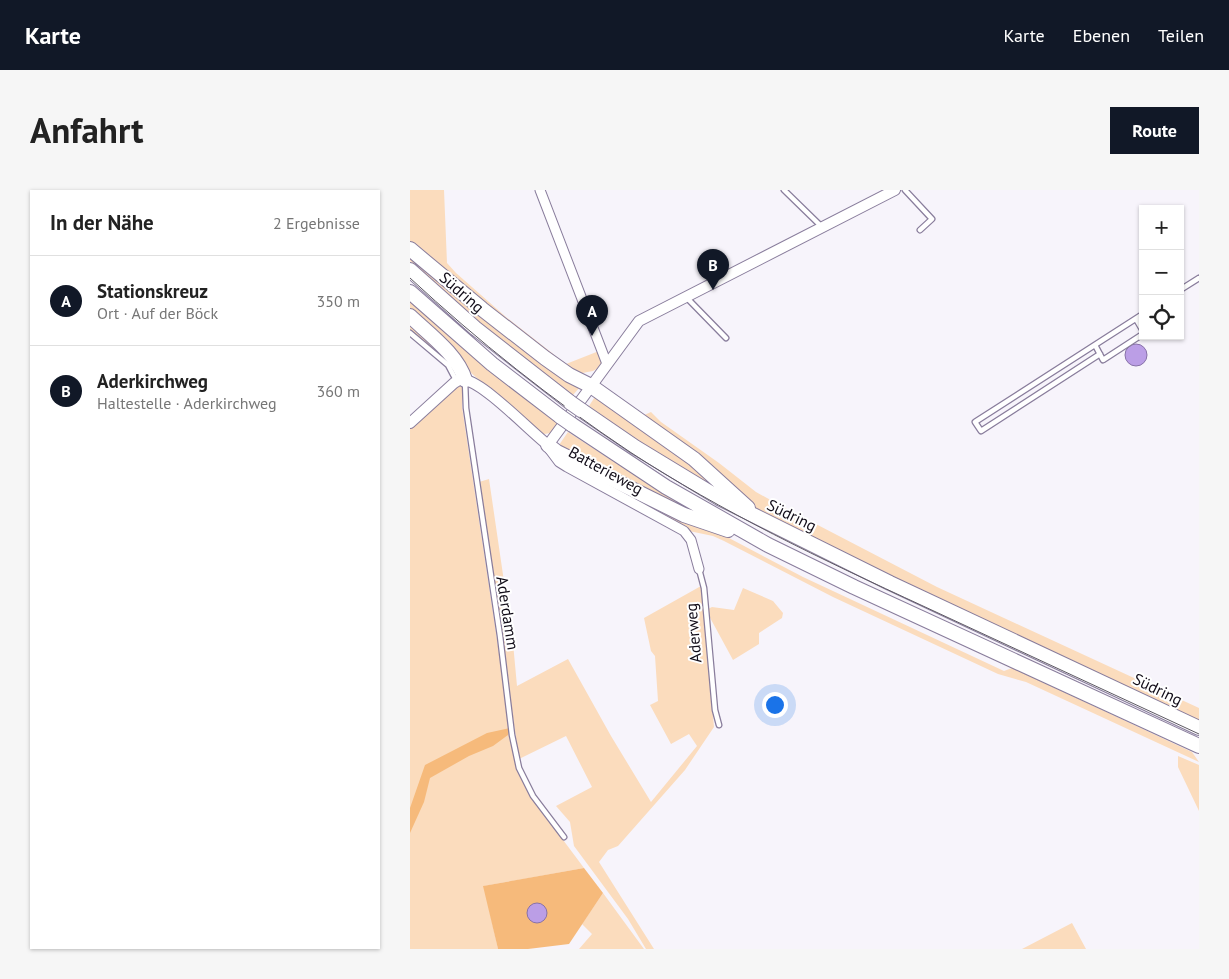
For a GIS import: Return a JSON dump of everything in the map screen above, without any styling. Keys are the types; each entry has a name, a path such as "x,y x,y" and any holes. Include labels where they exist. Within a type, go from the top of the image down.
{"main road":[{"path":"410,249 545,358 569,375 591,386 694,459 761,520"},
{"name":"Südring","path":"410,270 482,333 576,406 675,472 761,520 890,583 1199,728"},
{"path":"410,292 492,364 566,420 666,487 768,545 872,596 1199,746"},
{"path":"410,316 454,359 463,372 461,381"},
{"path":"548,445 557,452 684,515 768,545"}],"street":[{"path":"540,190 607,364"},
{"path":"548,445 639,322 895,190"},
{"path":"410,423 461,381"},
{"name":"Batterieweg","path":"461,381 484,390 548,445 552,455 563,465 677,526 691,540"},
{"name":"Aderweg","path":"691,540 699,569"}],"lane":[{"path":"784,190 823,228"},
{"path":"905,190 932,219 920,230"},
{"path":"1184,287 1199,278"},
{"path":"686,297 726,338"},
{"path":"1100,354 981,431 975,422 1139,317"},
{"path":"1136,319 1139,325"},
{"name":"Batterieweg","path":"410,333 448,366 461,381"},
{"path":"1095,345 1103,360 1139,335"},
{"name":"Aderdamm","path":"461,381 500,636 512,735 519,768 533,796 564,837"},
{"name":"Aderweg","path":"699,569 704,588 719,724"}],"shaded area":[{"path":"410,190 444,190 447,263 506,317 566,364 599,351 602,359 600,367 593,371 577,374 580,387 573,395 488,332 410,261"},
{"path":"410,298 559,420 551,433 544,434 537,431 469,371 449,365 410,332"},
{"path":"1136,344 1146,351 1147,355 1140,365 1136,366 1126,359 1125,355 1132,345"},
{"path":"460,386 463,388 462,407 516,766 531,797 584,868 484,886 498,949 410,949 410,428 453,388"},
{"path":"600,389 642,416 651,412 661,422 756,492 937,587 1199,708 1199,723 763,517 637,443 589,406"},
{"path":"568,432 705,519 690,514 559,445"},
{"path":"580,472 710,528 803,577 1004,671 1012,668 1192,752 1199,762 1026,682 998,674 833,597 713,536 689,531"},
{"path":"489,479 513,643 517,686 568,659 651,802 697,746 689,734 671,744 650,705 658,701 655,656 651,651 644,618 701,586 714,727 685,770 618,846 608,850 599,862 654,949 646,949 628,919 574,846 570,822 556,806 592,787 566,736 519,759 479,482"},
{"path":"743,588 773,601 783,613 782,618 759,633 759,644 733,660 708,614 708,609 712,607 734,610"},
{"path":"510,728 508,735 493,746 469,756 430,778 424,802 410,833 410,808 425,765 487,733"},
{"path":"1178,756 1199,765 1199,811 1178,767"},
{"path":"584,868 603,893 569,944 528,949 498,949 483,886"},
{"path":"603,893 644,949 579,949 592,934 582,924"},
{"path":"537,903 544,906 547,913 544,920 537,923 530,920 527,913 530,906"},
{"path":"1072,923 1086,949 1022,949"}],"tram line":[{"path":"410,278 489,347 544,391 630,452 701,495 848,571 1199,734"}],"place":[{"name":"Aderkirchweg","path":"713,290"},
{"name":"Stationskreuz","path":"592,336"}]}
